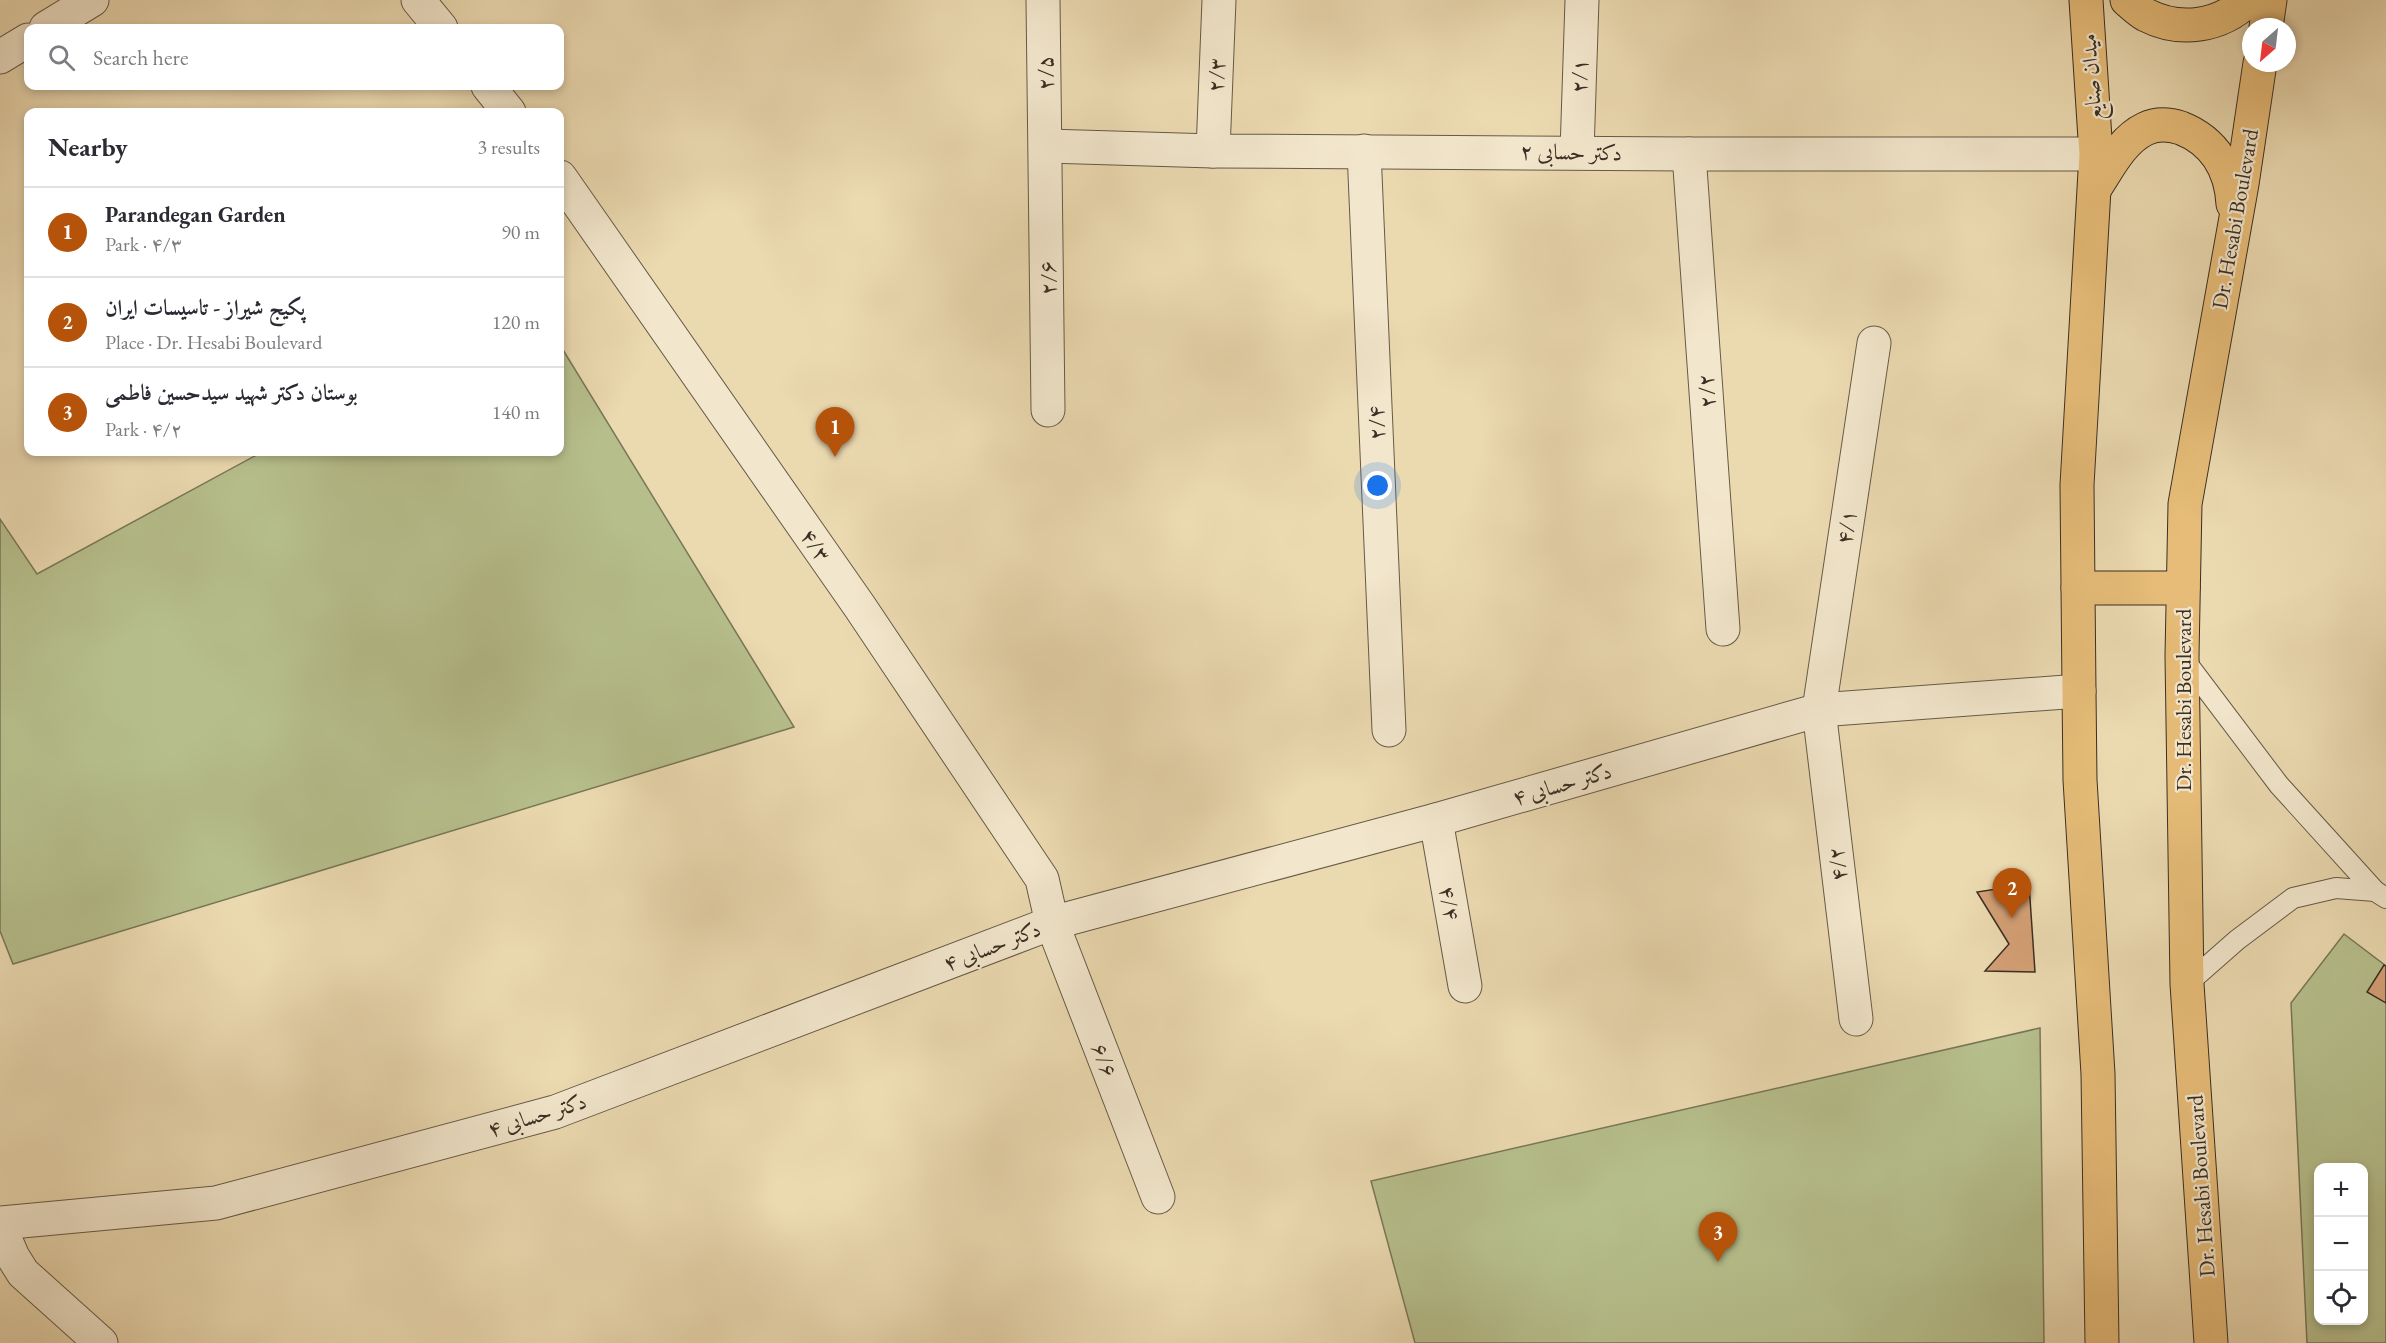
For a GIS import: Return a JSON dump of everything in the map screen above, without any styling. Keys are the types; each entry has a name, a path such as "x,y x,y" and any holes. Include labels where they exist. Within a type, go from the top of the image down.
{"main road":[{"name":"میدان صنایع","path":"2086,0 2096,154"},
{"path":"2127,0 2146,15 2173,24 2195,25 2213,22 2235,12 2248,0"},
{"path":"2267,18 2270,0"},
{"name":"Dr. Hesabi Boulevard","path":"2211,1343 2187,984 2181,656 2186,504 2259,72"},
{"path":"2095,188 2133,136 2155,124 2175,126 2200,136 2220,158 2226,170 2233,198 2234,226"},
{"path":"2096,154 2077,485 2080,780 2098,1074 2102,1343"},
{"path":"2078,588 2183,588"}],"street":[{"path":"53,24 92,0"},
{"path":"418,0 438,24"},
{"name":"۲/۵","path":"1043,0 1047,146"},
{"name":"۲/۳","path":"1213,151 1219,0"},
{"name":"۲/۱","path":"1577,152 1582,0"},
{"path":"0,57 24,42"},
{"path":"491,90 506,108"},
{"name":"دکتر حسابی ۲","path":"1047,146 1213,151 2096,154"},
{"name":"۲/۶","path":"1047,146 1048,410"},
{"name":"۲/۴","path":"1364,151 1389,730"},
{"name":"۲/۲","path":"1689,154 1723,629"},
{"name":"۴/۳","path":"564,183 853,597 1042,879 1052,923"},
{"name":"۴/۱","path":"1819,710 1874,343"},
{"name":"دکتر حسابی ۴","path":"1052,923 1436,820 1819,710 2079,692"},
{"name":"۴/۲","path":"1819,710 1856,1019"},
{"name":"۴/۴","path":"1436,820 1465,986"},
{"name":"۶/۶","path":"1052,923 1158,1197"},
{"name":"۴ دکتر حسابی","path":"0,1225 216,1203 555,1113 1052,923"},
{"path":"0,1225 17,1266 23,1274 102,1343"}],"lane":[{"path":"2181,656 2279,784 2380,895"},
{"path":"2187,984 2237,940 2293,898 2336,888 2380,895"}],"green space":[{"path":"564,352 794,727 13,964 0,931 0,519 37,574 255,456 564,456"},
{"path":"2344,934 2386,966 2386,1343 2307,1343 2291,1003"},
{"path":"2040,1028 2044,1343 1415,1343 1371,1181"}],"building":[{"path":"2029,884 2035,972 1985,971 2009,944 1977,892"},
{"path":"2384,965 2386,966 2386,1003 2367,992"}],"place":[{"name":"Parandegan Garden","path":"835,457"},
{"name":"پکیج شیراز - تاسیسات ایران","path":"2012,918"},
{"name":"بوستان دکتر شهید سیدحسین فاطمی","path":"1718,1262"}]}
